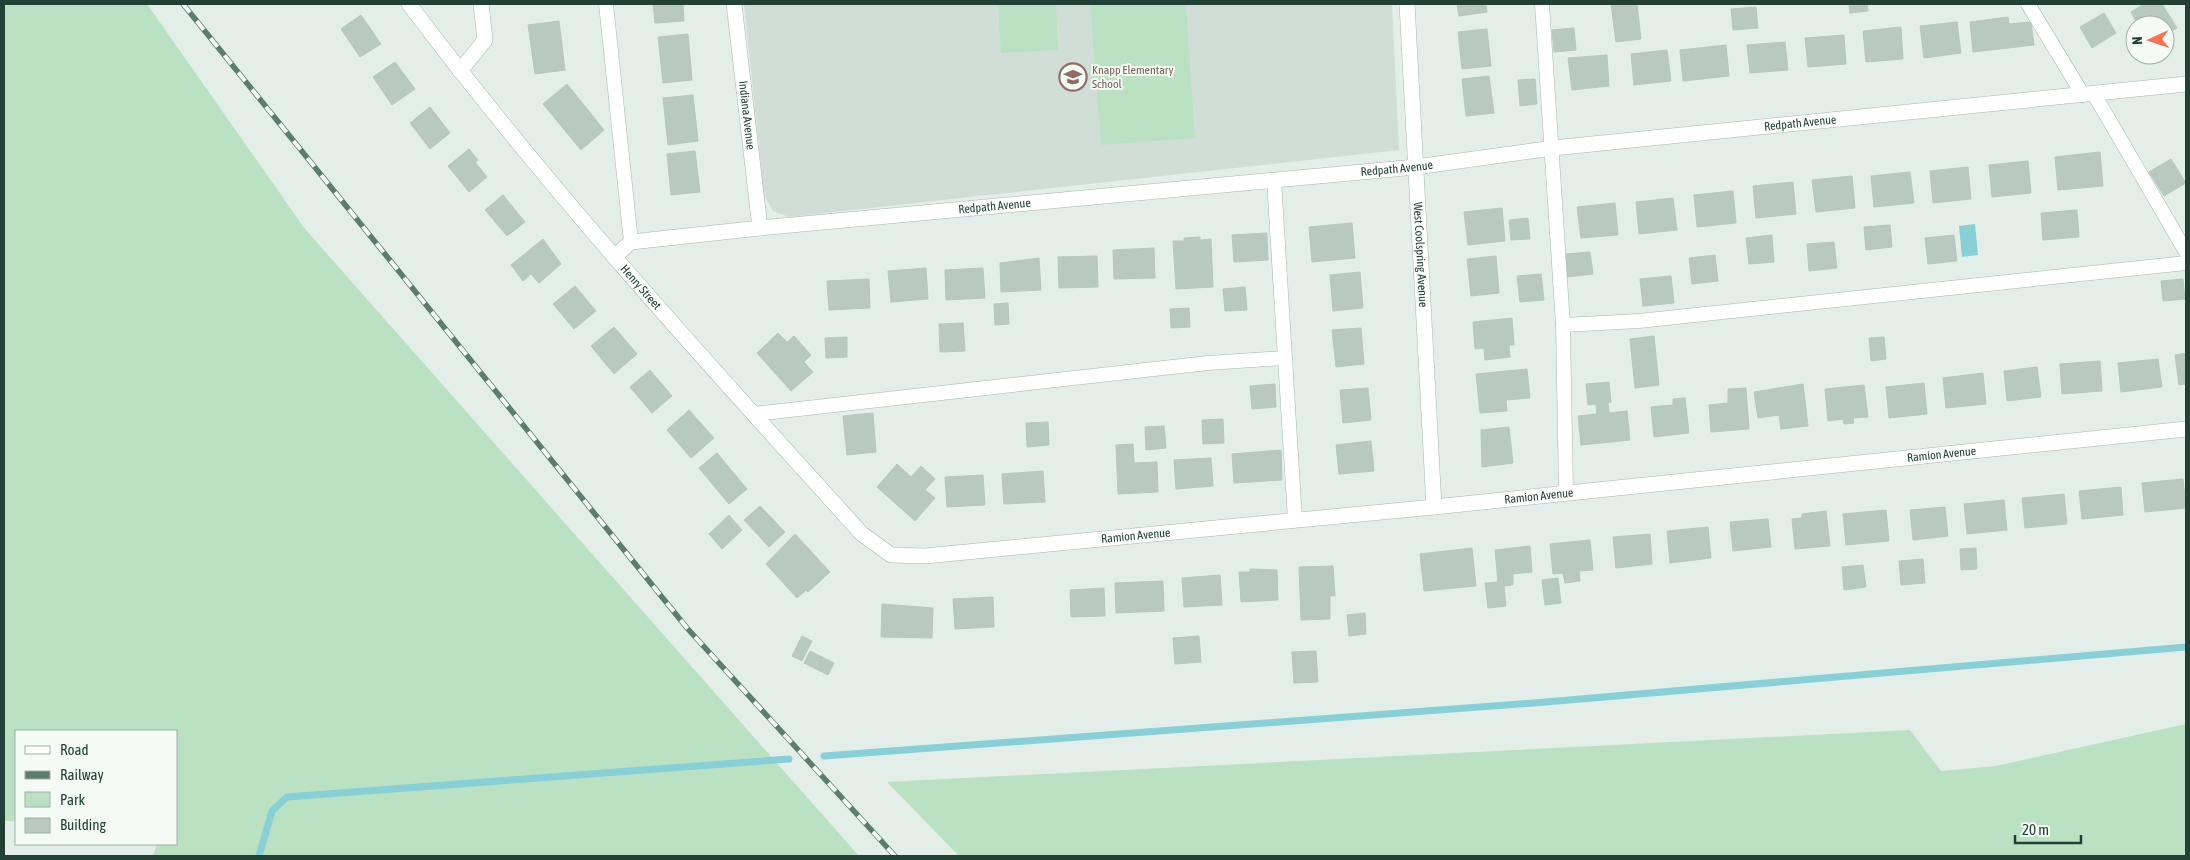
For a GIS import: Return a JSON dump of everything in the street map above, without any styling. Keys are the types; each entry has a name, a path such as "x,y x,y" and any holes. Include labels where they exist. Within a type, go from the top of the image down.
{"street":[{"name":"Henry Street","path":"409,4 460,71 614,257 862,534 892,555"},
{"path":"460,71 485,40 481,4"},
{"name":"Indiana Avenue","path":"734,4 760,228"},
{"name":"West Coolspring Avenue","path":"1407,4 1434,507"},
{"name":"Redpath Avenue","path":"631,242 760,228 1416,167 1552,148 2186,84"},
{"path":"614,257 631,242"},
{"name":"Ramion Avenue","path":"892,555 925,556 1434,507 2186,429"}],"lane":[{"path":"606,4 631,242"},
{"path":"1542,4 1563,325 1566,494"},
{"path":"2028,4 2089,94 2186,252"},
{"path":"1274,180 1295,520"},
{"path":"1563,325 1639,321 2186,263"},
{"path":"754,414 1208,362 1285,358"}],"shaded area":[{"name":"Knapp Elementary School","path":"744,4 1392,4 1399,150 789,217 773,211 764,195"}],"green space":[{"path":"4,4 147,4 305,229 859,856 153,856 157,845 178,845 178,730 15,730 15,821 4,821"},
{"path":"998,4 1056,4 1058,50 1001,53"},
{"path":"1090,4 1186,4 1195,138 1101,145"},
{"path":"2186,724 2186,856 959,856 887,782 1910,730 1941,771 1996,766"}],"water":[{"path":"1975,224 1978,255 1962,257 1959,226"}],"building":[{"path":"653,4 683,4 684,21 655,23"},
{"path":"1457,4 1486,4 1487,12 1459,16"},
{"path":"1611,4 1637,4 1641,39 1616,42"},
{"path":"1849,4 1867,4 1868,11 1850,13"},
{"path":"2144,4 2162,4 2169,15 2133,15 2131,12"},
{"path":"1756,7 1758,28 1733,30 1731,9"},
{"path":"2104,13 2116,33 2092,48 2080,27"},
{"path":"361,15 381,44 360,57 341,29"},
{"path":"2008,17 2009,24 2031,22 2034,45 1973,52 1970,22"},
{"path":"559,21 565,70 535,74 528,25"},
{"path":"1957,22 1961,53 1924,58 1920,26"},
{"path":"1901,27 1903,59 1866,62 1863,31"},
{"path":"1574,28 1576,50 1554,52 1552,30"},
{"path":"1487,29 1491,66 1462,69 1458,32"},
{"path":"688,34 692,80 663,83 658,37"},
{"path":"1844,35 1846,64 1808,67 1805,38"},
{"path":"1785,42 1788,70 1750,73 1747,45"},
{"path":"1726,45 1729,76 1683,81 1680,50"},
{"path":"1667,50 1671,81 1634,85 1631,54"},
{"path":"1607,55 1609,86 1572,90 1568,58"},
{"path":"395,62 415,89 392,105 373,77"},
{"path":"1489,76 1494,113 1466,116 1462,79"},
{"path":"1535,79 1537,104 1520,106 1518,80"},
{"path":"567,84 604,130 581,150 543,104"},
{"path":"693,95 698,141 668,145 663,98"},
{"path":"430,107 450,133 430,149 410,123"},
{"path":"469,149 478,160 475,162 487,177 469,192 448,166"},
{"path":"695,151 700,192 671,195 667,154"},
{"path":"2100,152 2103,186 2058,190 2055,157"},
{"path":"2171,159 2186,183 2164,196 2149,172"},
{"path":"2028,161 2031,193 1992,197 1989,165"},
{"path":"1968,167 1971,199 1933,203 1930,171"},
{"path":"1910,172 1914,203 1874,207 1871,176"},
{"path":"1852,176 1855,208 1816,212 1812,180"},
{"path":"1793,182 1796,214 1756,218 1753,186"},
{"path":"1733,191 1736,223 1697,227 1694,195"},
{"path":"503,195 525,222 507,236 485,210"},
{"path":"1673,198 1677,230 1639,234 1636,202"},
{"path":"1615,203 1618,235 1581,238 1577,207"},
{"path":"1502,208 1505,241 1468,245 1464,212"},
{"path":"2077,210 2079,237 2043,240 2041,213"},
{"path":"1528,218 1530,239 1511,240 1509,220"},
{"path":"1352,223 1355,258 1312,262 1309,227"},
{"path":"1890,225 1892,247 1866,250 1864,227"},
{"path":"1267,233 1268,260 1234,262 1232,235"},
{"path":"1772,235 1774,262 1749,264 1746,238"},
{"path":"1954,235 1957,261 1928,264 1925,238"},
{"path":"1200,237 1200,240 1211,239 1213,287 1176,289 1173,241 1184,241 1184,238"},
{"path":"543,239 561,264 539,283 531,274 523,281 511,265"},
{"path":"1834,242 1837,268 1809,271 1807,244"},
{"path":"1154,248 1155,278 1114,279 1113,250"},
{"path":"1590,252 1593,274 1567,277 1565,254"},
{"path":"1715,255 1718,281 1692,284 1689,258"},
{"path":"1097,256 1098,287 1059,288 1058,257"},
{"path":"1496,256 1499,293 1471,296 1467,259"},
{"path":"1039,258 1041,290 1001,292 1000,263"},
{"path":"926,268 928,299 891,302 888,271"},
{"path":"983,268 985,298 946,300 945,270"},
{"path":"1360,272 1363,308 1333,311 1330,275"},
{"path":"1541,274 1544,300 1520,302 1517,276"},
{"path":"1671,276 1674,303 1643,306 1640,279"},
{"path":"869,279 870,308 829,310 827,281"},
{"path":"2183,279 2185,299 2163,301 2161,281"},
{"path":"575,286 596,311 574,329 553,304"},
{"path":"1245,287 1247,310 1225,311 1223,289"},
{"path":"1008,303 1009,324 995,325 994,304"},
{"path":"1189,308 1190,327 1171,328 1170,309"},
{"path":"1512,318 1514,345 1509,345 1510,357 1485,360 1484,348 1475,349 1473,322"},
{"path":"963,323 965,351 940,352 939,324"},
{"path":"614,327 637,354 614,374 591,346"},
{"path":"1361,328 1364,364 1336,367 1332,330"},
{"path":"778,333 787,342 794,336 811,355 804,362 813,372 791,391 757,353"},
{"path":"1654,336 1659,385 1635,388 1630,339"},
{"path":"847,337 847,357 826,358 825,338"},
{"path":"1884,337 1886,359 1871,361 1869,338"},
{"path":"2186,353 2186,384 2179,385 2175,355"},
{"path":"2158,359 2162,387 2121,392 2118,363"},
{"path":"2100,361 2102,391 2062,394 2060,364"},
{"path":"2037,367 2041,397 2007,401 2004,371"},
{"path":"1527,369 1530,398 1506,400 1507,411 1480,413 1476,374"},
{"path":"650,370 672,396 652,413 630,387"},
{"path":"1983,373 1986,404 1946,408 1943,378"},
{"path":"1609,382 1611,402 1608,403 1609,413 1627,411 1630,440 1581,445 1578,416 1597,414 1596,404 1588,405 1586,384"},
{"path":"1924,383 1927,414 1889,418 1886,387"},
{"path":"1275,384 1276,407 1252,409 1250,386"},
{"path":"1803,384 1808,426 1781,429 1779,415 1758,418 1754,392"},
{"path":"1864,385 1868,417 1853,418 1854,423 1844,424 1843,419 1828,421 1825,389"},
{"path":"1368,388 1371,420 1343,423 1340,390"},
{"path":"1746,388 1749,429 1711,432 1709,405 1728,403 1728,389"},
{"path":"1685,398 1689,433 1654,437 1651,407 1673,405 1673,399"},
{"path":"689,410 714,438 691,458 667,430"},
{"path":"873,413 876,452 847,455 843,416"},
{"path":"1223,419 1224,443 1203,444 1202,420"},
{"path":"1048,422 1049,445 1027,447 1026,423"},
{"path":"1164,426 1166,448 1146,450 1145,427"},
{"path":"1509,427 1513,463 1482,467 1481,430"},
{"path":"1371,441 1374,471 1339,474 1336,445"},
{"path":"1133,444 1134,463 1157,462 1158,492 1118,494 1116,445"},
{"path":"1281,450 1282,480 1234,483 1232,454"},
{"path":"717,453 747,489 729,504 699,468"},
{"path":"1211,458 1213,486 1176,489 1174,460"},
{"path":"897,464 911,477 921,466 935,479 925,490 935,498 915,521 877,487"},
{"path":"1043,471 1045,502 1004,504 1002,474"},
{"path":"983,475 985,505 947,507 945,477"},
{"path":"2183,479 2186,508 2145,512 2142,483"},
{"path":"2121,487 2123,515 2082,519 2079,491"},
{"path":"2064,494 2067,524 2025,528 2022,498"},
{"path":"2004,500 2007,530 1967,534 1964,504"},
{"path":"760,506 785,532 769,547 744,520"},
{"path":"1945,507 1948,536 1913,540 1910,510"},
{"path":"1886,510 1889,541 1846,545 1843,514"},
{"path":"1826,511 1830,546 1795,549 1792,519 1802,518 1802,514"},
{"path":"729,515 742,530 722,549 709,534"},
{"path":"1768,519 1771,547 1733,551 1730,522"},
{"path":"1708,527 1711,558 1670,563 1667,531"},
{"path":"795,534 830,572 808,592 806,590 797,598 766,564"},
{"path":"1650,534 1652,564 1616,568 1613,537"},
{"path":"1590,540 1593,570 1579,571 1580,581 1565,583 1563,573 1553,574 1550,544"},
{"path":"1530,546 1532,572 1513,574 1513,585 1504,586 1506,606 1488,608 1485,583 1498,582 1495,550"},
{"path":"1472,548 1476,586 1424,591 1420,554"},
{"path":"1976,548 1977,569 1961,570 1960,549"},
{"path":"1923,559 1925,583 1901,585 1899,561"},
{"path":"1863,565 1866,587 1844,590 1842,567"},
{"path":"1333,566 1335,596 1330,596 1330,619 1301,620 1299,567"},
{"path":"1250,569 1277,570 1278,600 1241,602 1239,572 1250,572"},
{"path":"1220,575 1222,605 1184,607 1182,578"},
{"path":"1558,578 1561,603 1545,605 1542,580"},
{"path":"1163,581 1164,611 1116,613 1115,583"},
{"path":"1104,588 1105,616 1071,617 1070,590"},
{"path":"993,597 994,627 955,629 953,599"},
{"path":"882,604 933,608 932,638 881,637"},
{"path":"1365,613 1366,634 1349,636 1347,615"},
{"path":"802,636 812,641 802,661 792,656"},
{"path":"1199,636 1201,662 1175,664 1173,638"},
{"path":"810,651 834,663 828,675 804,663"},
{"path":"1316,651 1318,682 1294,683 1292,652"}],"waterway":[{"path":"824,756 1534,703 2186,647"},
{"path":"259,856 272,811 287,797 789,759"}],"railway":[{"path":"183,4 687,628 895,856"}],"place":[{"name":"Knapp Elementary School","path":"1073,77"}]}
